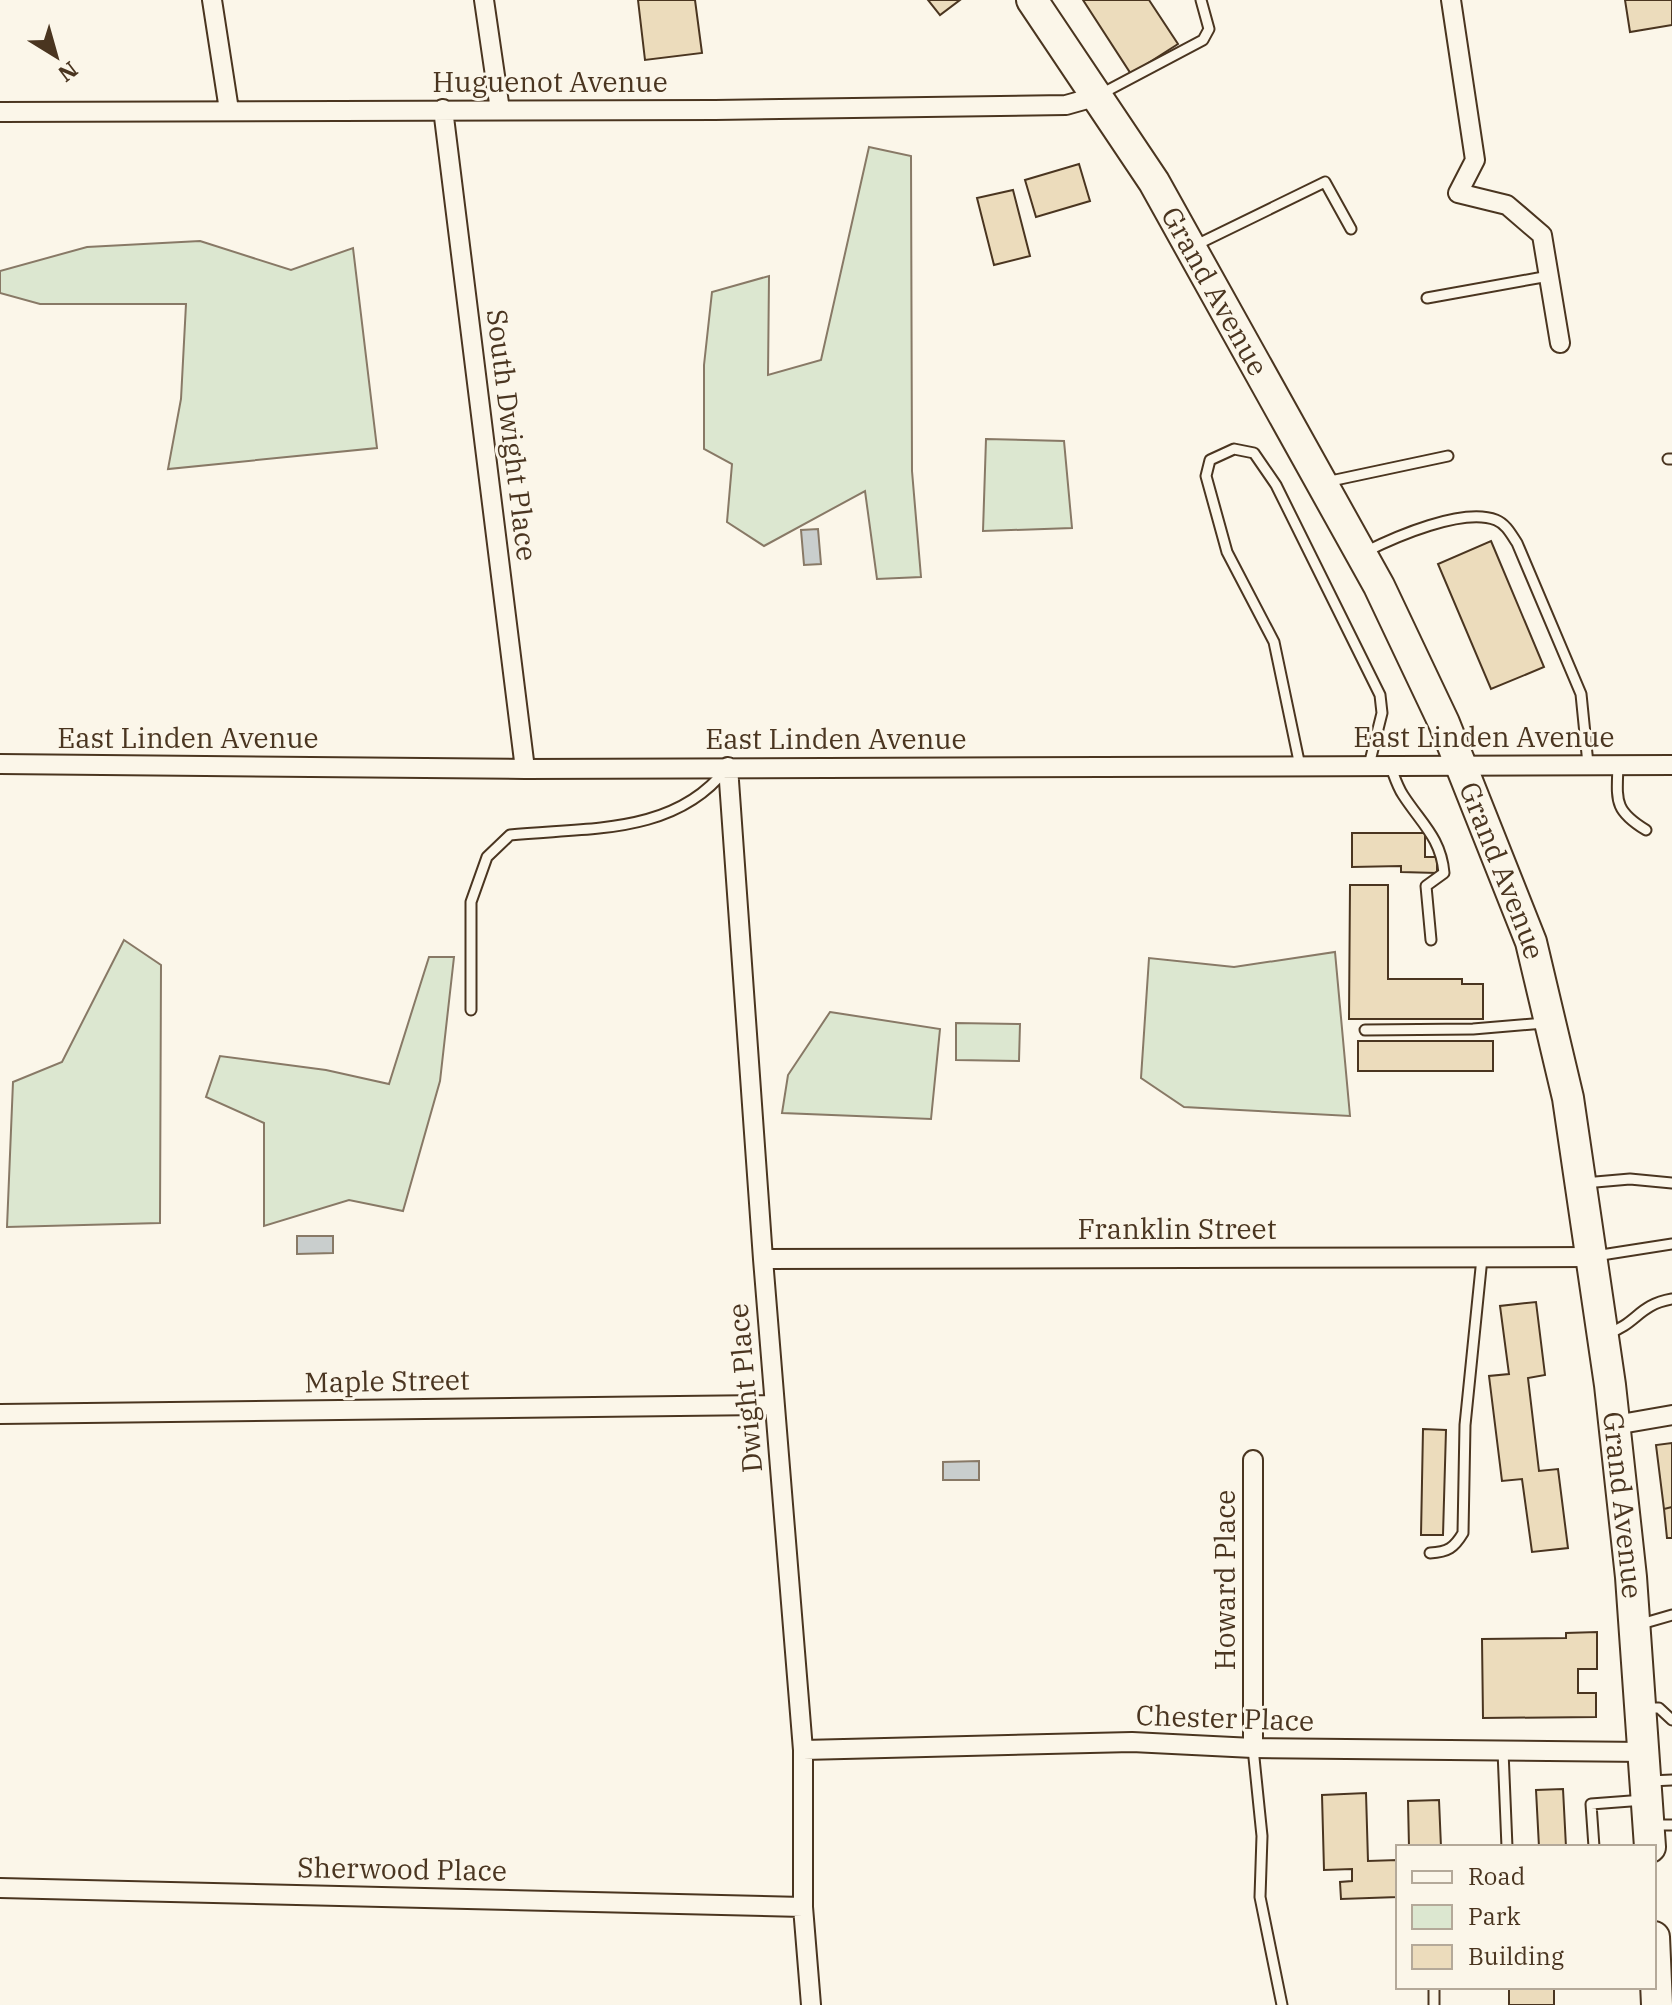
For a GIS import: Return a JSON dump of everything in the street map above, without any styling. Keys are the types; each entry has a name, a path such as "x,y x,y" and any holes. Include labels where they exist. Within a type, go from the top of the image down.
{"main road":[{"name":"Grand Avenue","path":"1032,0 1098,96 1191,248 1362,553 1414,656 1462,766 1531,942 1552,1022 1592,1257 1615,1425 1636,1626 1641,1708 1654,1801"},
{"path":"1657,1947 1657,2005"}],"street":[{"path":"212,0 229,110"},
{"path":"484,0 500,110"},
{"path":"1451,0 1475,160 1458,193 1507,205 1542,235 1560,343"},
{"name":"Huguenot Avenue","path":"0,112 1066,105 1098,96"},
{"name":"South Dwight Place","path":"443,109 525,769"},
{"name":"East Linden Avenue","path":"0,764 525,769 1672,765"},
{"name":"Dwight Place","path":"728,767 774,1405 803,1750 803,1907 811,2005"},
{"name":"Franklin Street","path":"763,1259 1592,1257"},
{"name":"Maple Street","path":"0,1414 774,1405"},
{"path":"1615,1425 1672,1415"},
{"name":"Howard Place","path":"1253,1460 1253,1748"},
{"name":"Chester Place","path":"803,1750 1132,1742 1253,1748 1503,1751 1654,1801"},
{"name":"Sherwood Place","path":"0,1888 803,1907"}],"lane":[{"path":"1098,96 1203,40 1209,29 1201,0"},
{"path":"1191,248 1325,182 1351,229"},
{"path":"1427,298 1549,276"},
{"path":"1300,766 1274,642 1227,552 1206,476 1210,460 1234,449 1254,453 1276,485 1380,695 1382,713 1369,765"},
{"path":"1323,483 1448,456"},
{"path":"1362,553 1407,532 1455,521 1486,518 1506,526 1517,543 1581,694 1588,764"},
{"path":"1618,764 1617,800 1624,817 1646,830"},
{"path":"1390,765 1403,795 1433,834 1442,853 1444,873 1426,886 1431,940"},
{"path":"471,1010 471,902 487,857 510,835 634,826 695,799 711,788 728,767"},
{"path":"1365,1030 1473,1029 1552,1022"},
{"path":"1581,1183 1630,1179 1672,1183"},
{"path":"1592,1257 1672,1244"},
{"path":"1430,1553 1445,1552 1455,1546 1463,1533 1465,1425 1482,1258"},
{"path":"1603,1336 1625,1328 1650,1303 1672,1299"},
{"path":"1636,1626 1672,1615"},
{"path":"1641,1708 1659,1708 1672,1720"},
{"path":"1253,1748 1262,1836 1260,1897 1282,2005"},
{"path":"1503,1751 1507,1845"},
{"path":"1594,1845 1591,1804 1654,1801"}],"green space":[{"path":"869,147 911,156 912,471 921,577 877,579 865,491 764,546 727,522 732,464 704,449 704,365 712,292 769,276 768,375 821,360"},
{"path":"200,241 291,270 353,248 377,448 168,469 181,399 186,304 40,304 0,293 0,271 87,247"},
{"path":"986,439 1064,441 1072,528 983,531"},
{"path":"124,940 161,965 160,1223 7,1227 13,1082 62,1062"},
{"path":"1335,952 1350,1116 1184,1107 1141,1078 1149,958 1234,967"},
{"path":"429,957 454,957 440,1081 403,1211 349,1200 264,1226 264,1123 206,1097 220,1056 326,1070 389,1084"},
{"path":"830,1012 940,1029 931,1119 782,1113 788,1075"},
{"path":"956,1023 1020,1024 1019,1061 956,1060"}],"shaded area":[{"path":"818,529 821,564 804,565 801,530"},
{"path":"297,1236 333,1236 333,1253 297,1254"},
{"path":"979,1461 979,1480 943,1480 943,1462"}],"building":[{"path":"638,0 695,0 702,53 645,60"},
{"path":"928,0 960,0 940,15"},
{"path":"1083,0 1149,0 1178,44 1131,74"},
{"path":"1625,0 1672,0 1672,25 1630,32"},
{"path":"1079,164 1090,201 1036,217 1025,180"},
{"path":"1013,190 1030,256 994,265 977,198"},
{"path":"1491,541 1544,667 1491,689 1438,564"},
{"path":"1352,833 1425,833 1425,857 1437,857 1437,873 1401,872 1401,866 1352,867"},
{"path":"1350,885 1388,885 1388,979 1462,979 1462,984 1483,984 1483,1019 1349,1019"},
{"path":"1358,1041 1493,1041 1493,1071 1358,1071"},
{"path":"1536,1302 1545,1375 1528,1378 1539,1471 1558,1469 1568,1548 1532,1552 1522,1479 1502,1481 1489,1376 1509,1374 1500,1306"},
{"path":"1423,1429 1446,1430 1443,1535 1421,1535"},
{"path":"1672,1443 1672,1507 1664,1509 1656,1445"},
{"path":"1672,1507 1672,1538 1667,1538 1664,1509"},
{"path":"1597,1632 1597,1669 1578,1669 1578,1693 1596,1693 1596,1717 1483,1718 1482,1639 1566,1638 1566,1633"},
{"path":"1563,1789 1566,1845 1539,1845 1536,1790"},
{"path":"1366,1793 1368,1861 1396,1860 1396,1897 1341,1899 1340,1882 1352,1881 1352,1869 1324,1870 1322,1795"},
{"path":"1439,1800 1441,1845 1409,1845 1408,1801"},
{"path":"1509,1989 1554,1989 1554,2005 1509,2005"}]}
